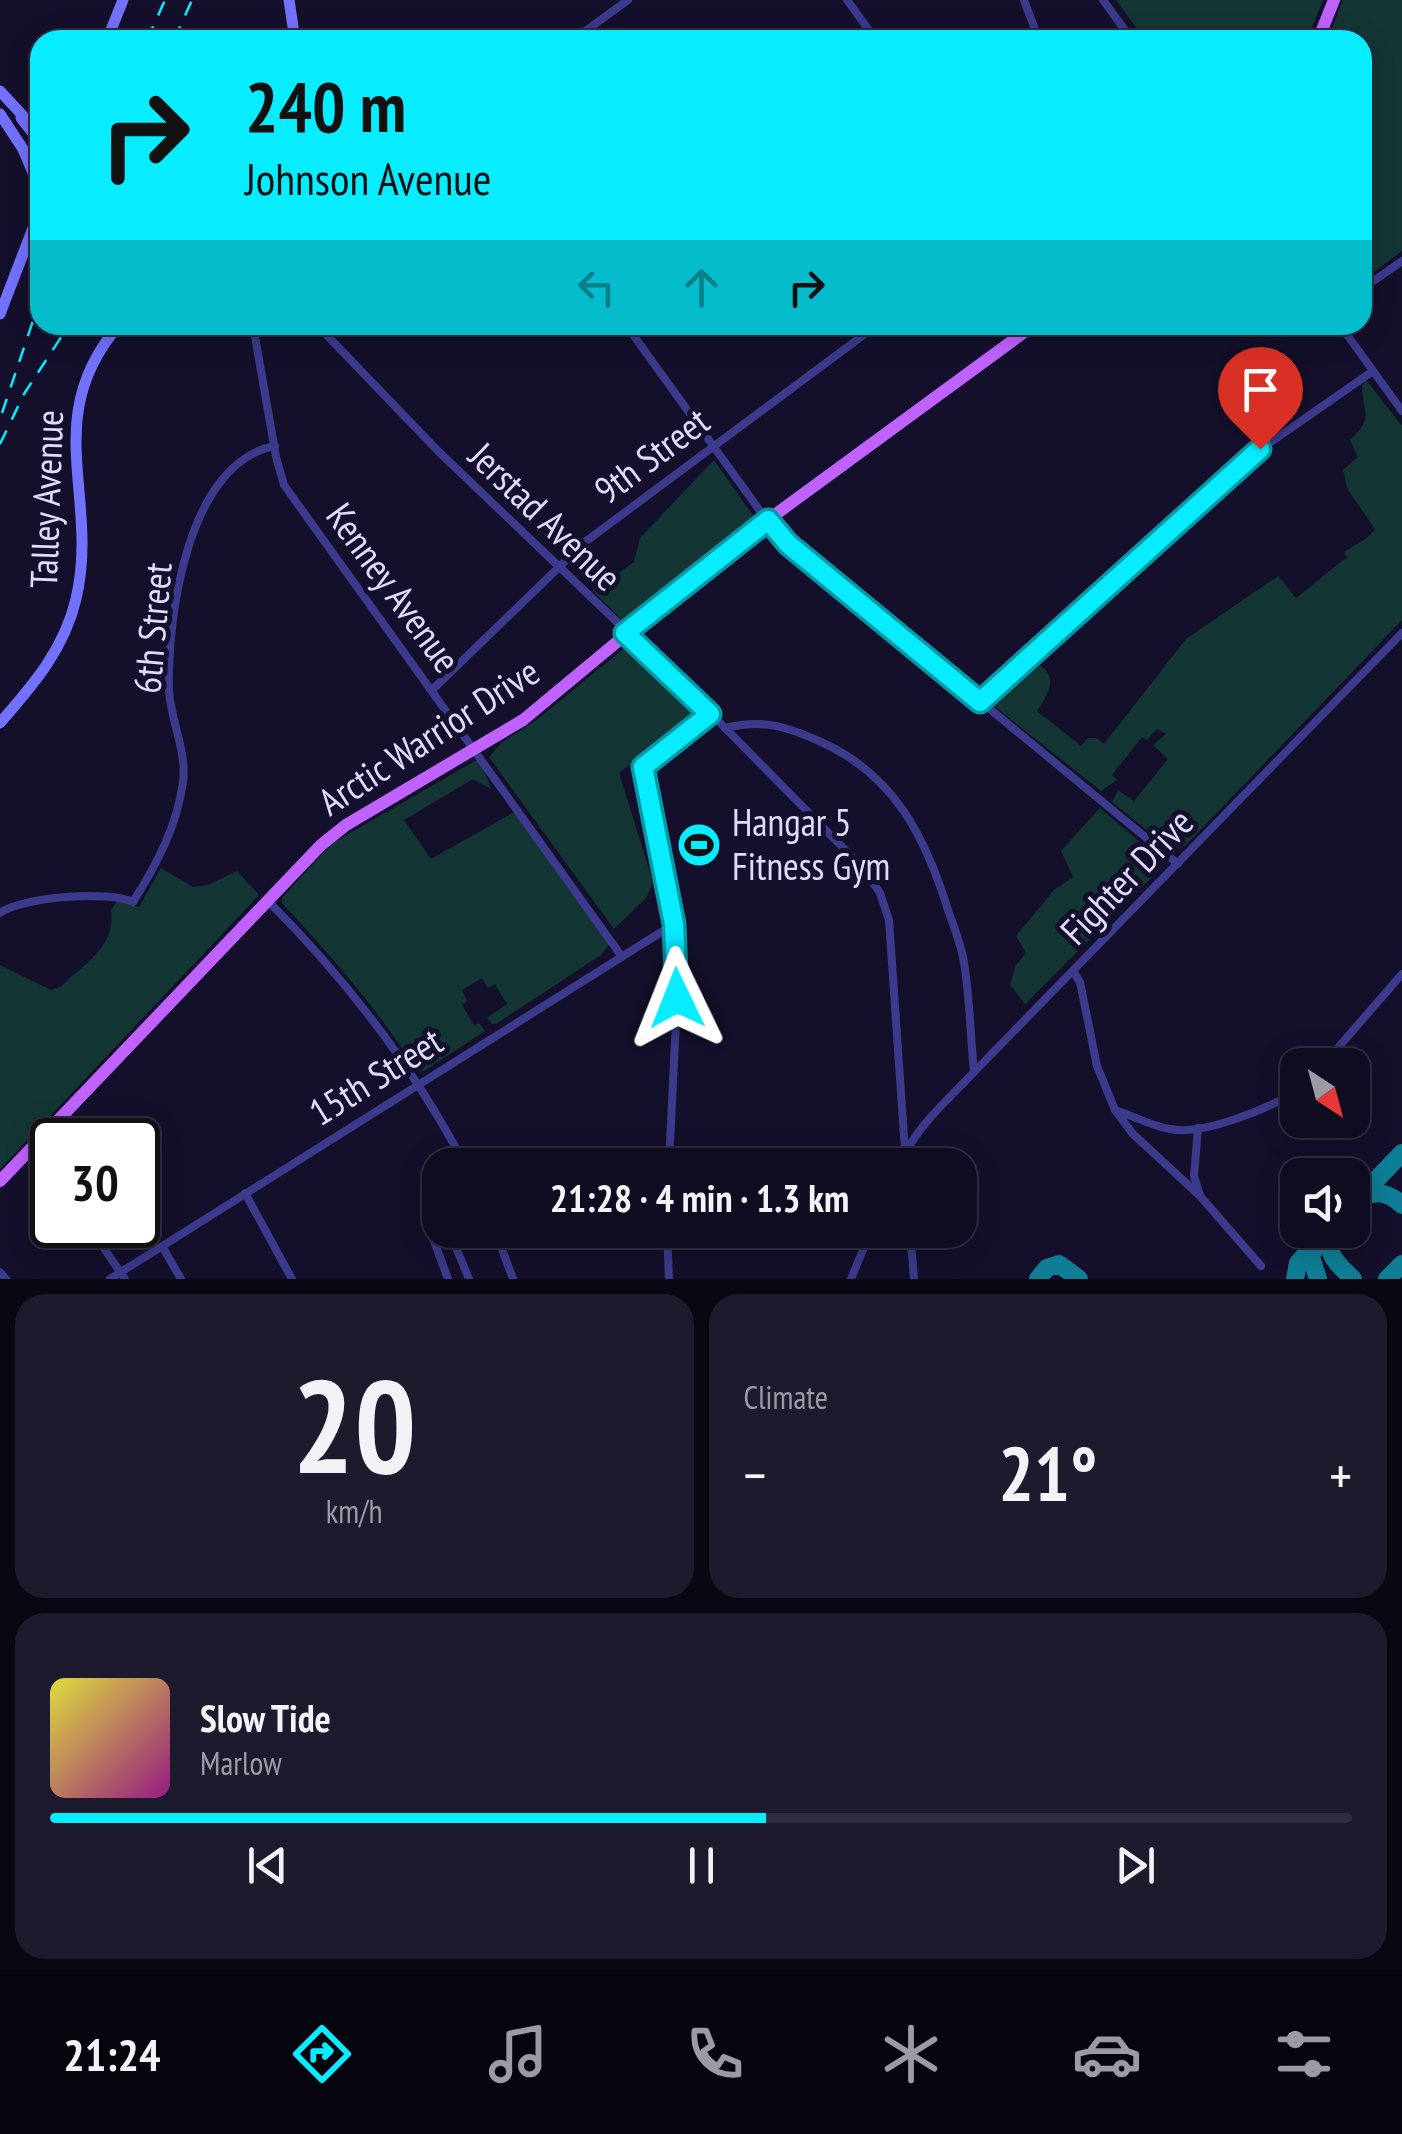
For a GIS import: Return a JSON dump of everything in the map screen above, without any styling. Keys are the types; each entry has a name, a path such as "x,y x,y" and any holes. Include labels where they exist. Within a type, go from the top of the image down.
{"main road":[{"path":"1322,30 1334,0"},
{"name":"Arctic Warrior Drive","path":"0,1181 334,834 523,720 768,520 1020,335"}],"street":[{"path":"111,30 123,0"},
{"path":"290,0 294,30"},
{"path":"587,30 628,0"},
{"path":"847,0 869,30"},
{"path":"1024,0 1035,30"},
{"path":"1102,0 1124,30"},
{"path":"0,91 30,121"},
{"path":"10,102 30,129"},
{"path":"0,114 30,167"},
{"path":"22,149 30,154"},
{"path":"0,314 30,237"},
{"path":"1372,282 1402,260"},
{"name":"Talley Avenue","path":"0,723 40,678 72,613 81,557 76,414 89,370 112,335"},
{"name":"Kenney Avenue","path":"255,335 284,485 620,954"},
{"name":"Jerstad Avenue","path":"327,335 439,452 849,851 880,893 889,920 906,1148"},
{"path":"633,335 788,544 1178,864"},
{"name":"9th Street","path":"433,689 557,566 712,444 863,335"},
{"path":"1347,335 1402,412"},
{"path":"980,702 1260,449 1373,371"},
{"name":"6th Street","path":"0,913 16,904 105,894 134,902 168,841 184,778 169,688 178,593 189,544 199,517 225,476 252,453 274,446"},
{"name":"Fighter Drive","path":"907,1148 974,1072 1402,634"},
{"path":"670,1148 677,998 674,924 643,767 710,714"},
{"path":"724,728 739,724 785,726 852,756 901,804 935,865 962,956 974,1072"},
{"path":"268,901 337,974 418,1082 455,1148"},
{"name":"15th Street","path":"110,1279 123,1276 162,1246 418,1082 674,924"},
{"path":"1074,971 1080,982 1097,1066 1115,1110 1133,1134 1200,1196 1261,1266"},
{"path":"1337,1048 1402,974"},
{"path":"1115,1110 1169,1129 1198,1128 1280,1100"},
{"path":"1198,1128 1194,1176 1200,1196"},
{"path":"245,1193 292,1279"},
{"path":"162,1246 181,1279"},
{"path":"104,1248 123,1276"},
{"path":"437,1248 448,1279"},
{"path":"456,1248 469,1279"},
{"path":"501,1248 514,1279"},
{"path":"668,1248 669,1279"},
{"path":"851,1279 864,1248"},
{"path":"911,1248 914,1279"},
{"path":"0,1272 6,1279"}],"green space":[{"path":"1116,0 1323,0 1311,30 1138,30"},
{"path":"1343,0 1402,0 1402,251 1372,273 1372,30 1331,30"},
{"path":"1366,380 1402,426 1402,620 1185,846 1173,851 1112,802 1118,790 1134,801 1168,759 1153,745 1166,734 1157,729 1147,740 1142,737 1112,775 1117,780 1101,791 994,706 997,696 1035,662 1050,678 1037,711 1081,746 1088,738 1097,738 1104,744 1186,639 1278,576 1296,598 1347,557 1344,552 1375,529 1348,490 1343,470 1358,457 1350,440 1365,421 1362,386"},
{"path":"714,460 754,517 630,620 621,619 593,591 634,562 640,538"},
{"path":"634,644 702,710 619,773 653,882 647,897 614,929 489,757 501,743"},
{"path":"481,761 491,789 473,779 404,820 431,859 516,811 610,944 601,955 496,1024 487,1018 507,1004 495,984 488,988 482,978 462,990 467,1001 462,1005 474,1025 479,1023 485,1031 424,1071 416,1070 370,1004 282,903 282,898 331,844"},
{"path":"1100,808 1162,861 1160,869 1025,1004 1010,985 1016,965 1026,953 1016,936 1054,890 1073,877 1061,851"},
{"path":"161,868 193,887 209,885 237,871 259,895 48,1118 30,1118 30,1137 0,1169 0,965 51,990 60,987 104,944 111,910 118,900 139,907"}],"taxiway":[{"path":"1370,1186 1402,1153"},
{"path":"1370,1195 1384,1194 1402,1205"},
{"path":"1295,1279 1298,1263 1312,1248"},
{"path":"1315,1248 1311,1257 1318,1279"},
{"path":"1330,1248 1337,1263 1353,1279"},
{"path":"1038,1279 1047,1268 1059,1264 1079,1279"},
{"path":"1387,1279 1402,1264"}],"railway":[{"path":"152,30 165,0"},
{"path":"178,30 192,0"},
{"path":"2,413 30,330"},
{"path":"0,444 24,394 62,335"}],"place":[{"name":"Hangar 5 Fitness Gym","path":"699,845"}],"route":[{"path":"677,998 674,924 643,767 710,714 625,633 768,520 788,544 980,702 1260,449"}]}
